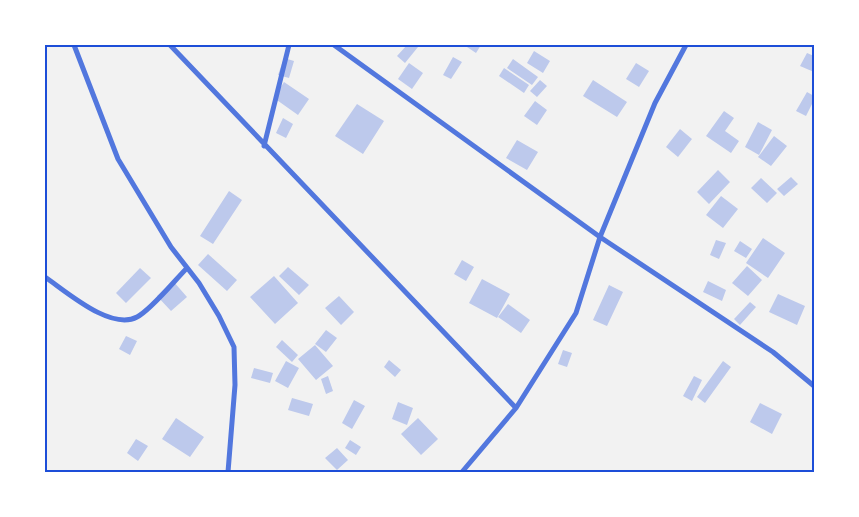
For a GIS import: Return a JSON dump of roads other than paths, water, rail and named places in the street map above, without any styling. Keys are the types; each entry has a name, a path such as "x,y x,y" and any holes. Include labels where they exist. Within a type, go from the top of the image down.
{"street":[{"path":"74,45 118,159 156,224 188,268 219,316 234,348 235,385 228,472"},
{"path":"170,45 264,146 516,408"},
{"path":"264,146 289,45"},
{"path":"334,45 600,237 773,352 814,386"},
{"path":"462,472 516,408 576,313 600,237 655,103 686,45"},
{"path":"45,278 112,319 126,322 139,317 188,268"}]}
